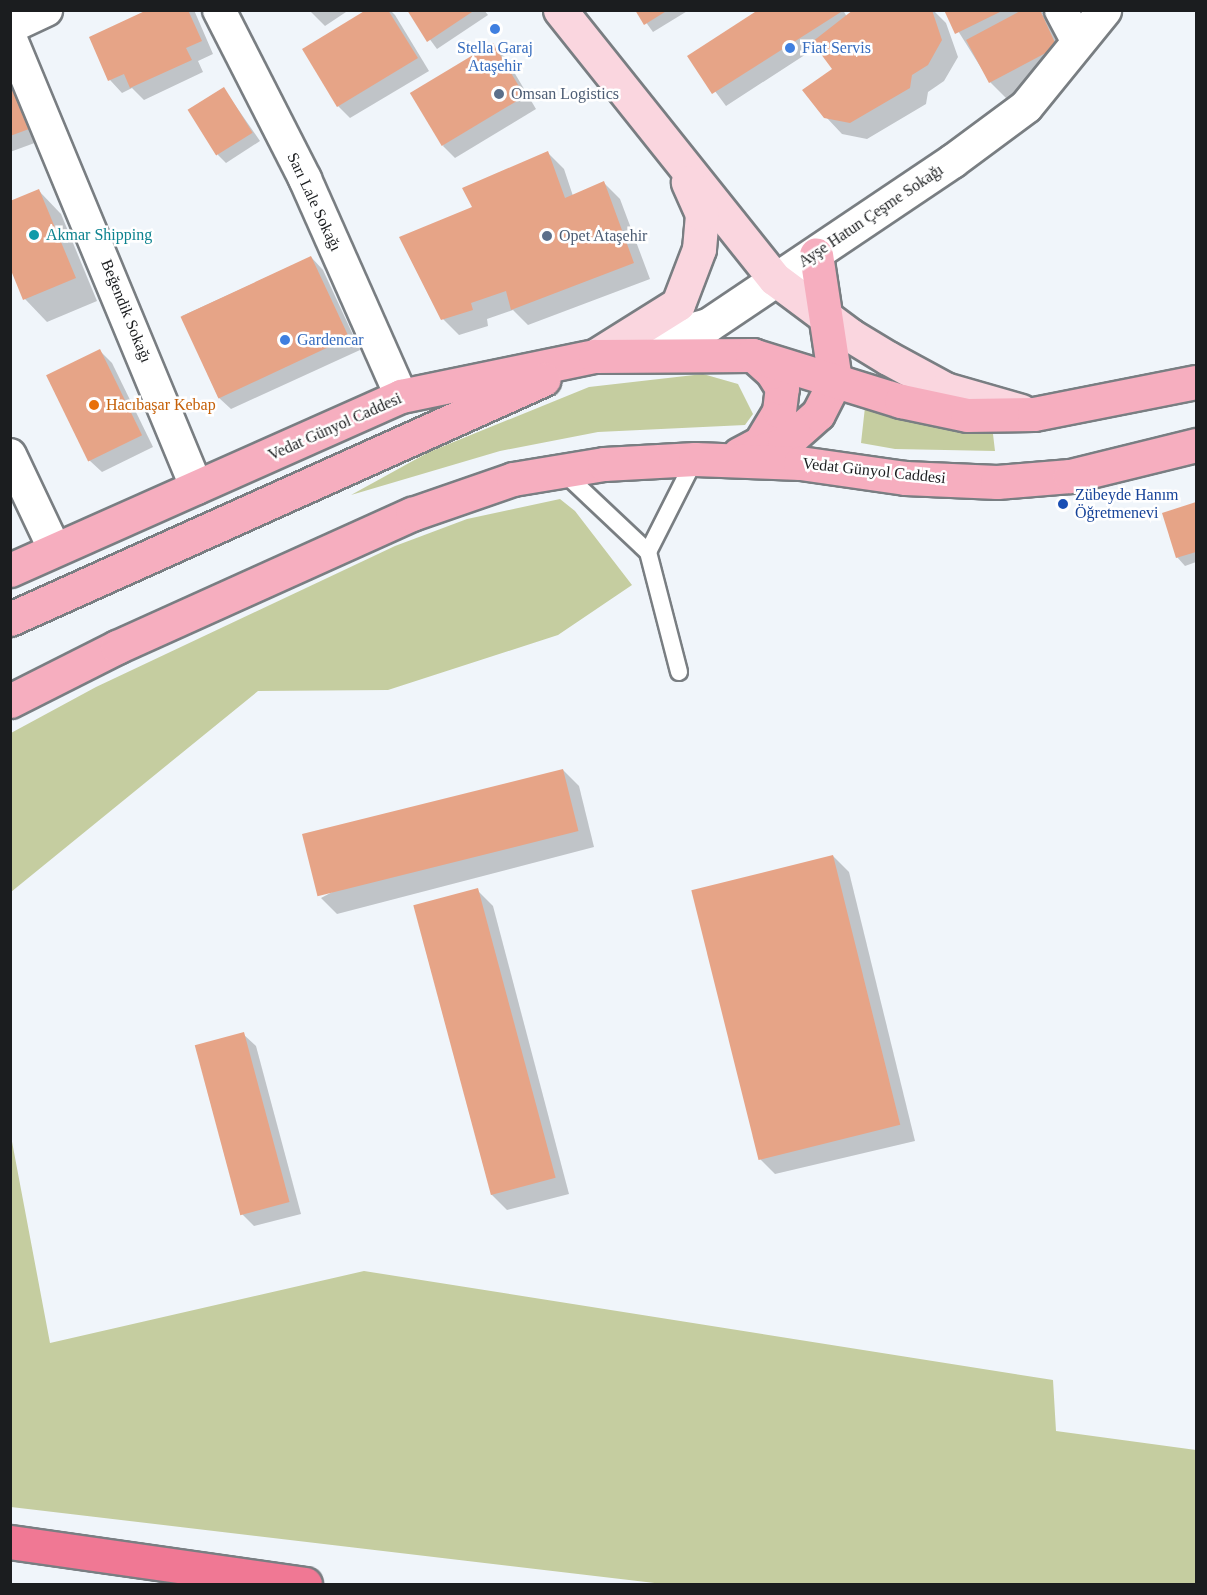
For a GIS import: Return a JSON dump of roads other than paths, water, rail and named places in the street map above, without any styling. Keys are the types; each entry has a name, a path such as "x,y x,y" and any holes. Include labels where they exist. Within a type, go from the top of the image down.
{"highway":[{"path":"10,1542 305,1584"}],"main road":[{"path":"560,10 775,279 826,319 945,389 1034,414"},
{"path":"10,619 595,356 678,304 699,249 702,214 668,146"},
{"path":"711,460 784,444 818,414 835,380 816,254"},
{"name":"Vedat Günyol Caddesi","path":"711,460 760,443 779,411 782,388 772,372 752,355"},
{"name":"Vedat Günyol Caddesi","path":"10,570 401,396 595,356 752,355 967,415 1034,414 1197,382"},
{"name":"Vedat Günyol Caddesi","path":"10,701 117,647 412,514 513,479 604,464 711,460 801,463 905,478 997,482 1070,476 1197,445"}],"street":[{"path":"10,27 46,10"},
{"name":"Sarı Lale Sokağı","path":"219,10 305,179 401,396"},
{"path":"1061,10 1078,42"},
{"name":"Ayşe Hatun Çeşme Sokağı","path":"595,356 708,325 816,254 1026,106 1104,10"},
{"name":"Beğendik Sokağı","path":"10,37 197,488"},
{"path":"10,455 55,550"}],"lane":[{"path":"648,552 711,460"},
{"path":"562,471 648,552 679,672"}],"place":[{"name":"Stella Garaj Ataşehir","path":"495,29"},
{"name":"Fiat Servis","path":"790,48"},
{"name":"Omsan Logistics","path":"499,94"},
{"name":"Akmar Shipping","path":"34,235"},
{"name":"Opet Ataşehir","path":"547,236"},
{"name":"Gardencar","path":"285,340"},
{"name":"Hacıbaşar Kebap","path":"94,405"},
{"name":"Zübeyde Hanım Öğretmenevi","path":"1063,504"}]}
